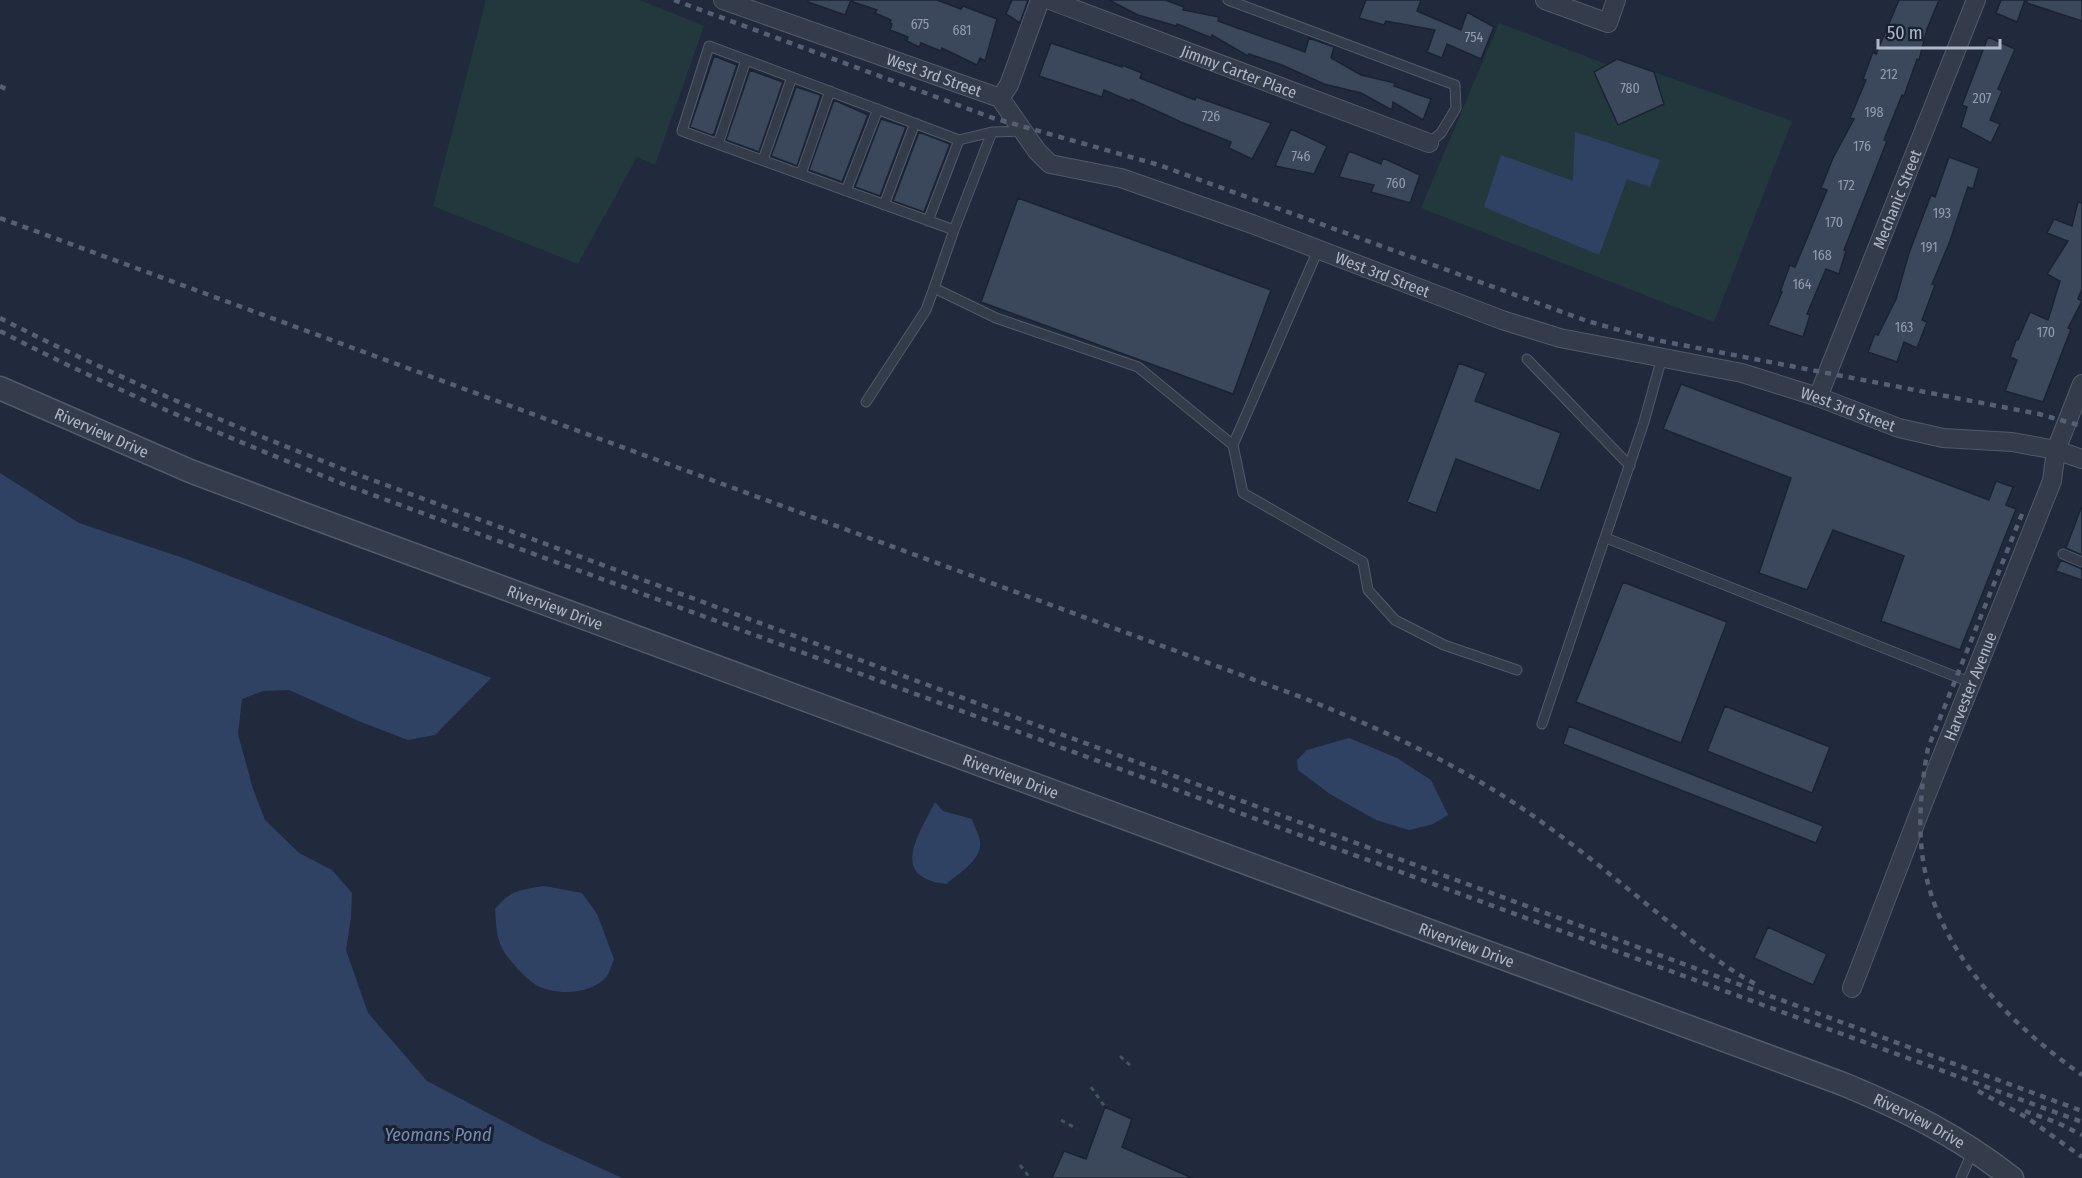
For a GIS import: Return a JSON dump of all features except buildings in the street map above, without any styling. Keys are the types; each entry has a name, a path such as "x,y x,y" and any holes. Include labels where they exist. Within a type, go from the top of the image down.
{"street":[{"name":"West 3rd Street","path":"723,0 1000,98 1037,151 1050,164 1121,178 1502,320 1560,338 1742,373 1899,428 1943,438 2012,442 2056,450 2082,459"},
{"path":"1000,98 1009,85 1040,0"},
{"name":"Jimmy Carter Place","path":"1050,0 1429,143"},
{"path":"1545,0 1608,23 1616,0"},
{"name":"Mechanic Street","path":"1818,398 1976,0"},
{"name":"Harvester Avenue","path":"1852,988 2052,481 2056,450 2082,384"},
{"name":"Riverview Drive","path":"0,388 190,471 301,513 1843,1084 1933,1124 2012,1178"}],"lane":[{"path":"1228,0 1455,85 1456,108 1441,133 1429,143"},
{"path":"954,230 682,131 709,46 959,140 992,132 1023,131"},
{"path":"718,144 746,60"},
{"path":"763,160 792,77"},
{"path":"801,174 830,91"},
{"path":"846,191 878,109"},
{"path":"884,205 915,123"},
{"path":"866,402 926,310 992,132"},
{"path":"928,221 959,140"},
{"path":"1318,250 1233,445 1243,493 1363,562 1368,590 1395,620 1444,645 1517,670"},
{"path":"934,288 996,318 1138,367 1233,445"},
{"path":"1542,724 1630,466 1662,357"},
{"path":"1527,359 1630,466"},
{"path":"1606,538 1972,683"},
{"path":"2063,554 2082,562"},
{"path":"1961,1178 1974,1150"}],"path":[{"path":"1120,1056 1132,1068"},
{"path":"1091,1087 1106,1107"},
{"path":"1061,1120 1077,1129"},
{"path":"1020,1165 1030,1178"}],"green space":[{"path":"486,0 640,0 704,26 655,165 637,157 578,264 433,206"},
{"path":"1499,23 1606,64 1617,59 1792,121 1714,322 1421,208"}],"water":[{"path":"1575,132 1660,160 1650,187 1627,179 1599,255 1484,207 1501,155 1573,181"},
{"name":"Yeomans Pond","path":"0,473 79,523 186,559 491,678 435,735 408,740 289,690 263,691 242,699 238,734 253,789 265,820 299,853 332,870 352,893 346,950 368,1013 427,1081 541,1141 622,1178 0,1178"},
{"path":"1349,738 1397,758 1431,780 1448,815 1433,824 1409,830 1376,820 1330,794 1298,770 1297,760 1307,750"},
{"path":"935,802 943,811 972,819 980,841 980,848 974,860 946,884 928,880 918,873 913,864 916,841"},
{"path":"544,886 582,893 597,914 614,959 607,976 593,987 565,992 538,986 519,970 501,945 495,909 511,894"}],"railway":[{"path":"674,0 993,118 1159,165 1587,321 1651,339 2039,414 2082,426"},
{"path":"0,86 10,91"},
{"path":"0,218 1301,697 1364,723 1426,752 1515,803 1576,848 1704,950 1757,985"},
{"path":"0,318 172,399 348,471 2082,1111"},
{"path":"0,331 127,393 343,484 2082,1122"},
{"path":"2022,514 1928,748 1921,807 1922,851 1932,898 1945,929 1962,958 2005,1010 2030,1034 2082,1075"},
{"path":"1978,1091 2026,1117 2082,1157"},
{"path":"2025,1111 2056,1122 2082,1135"}]}
